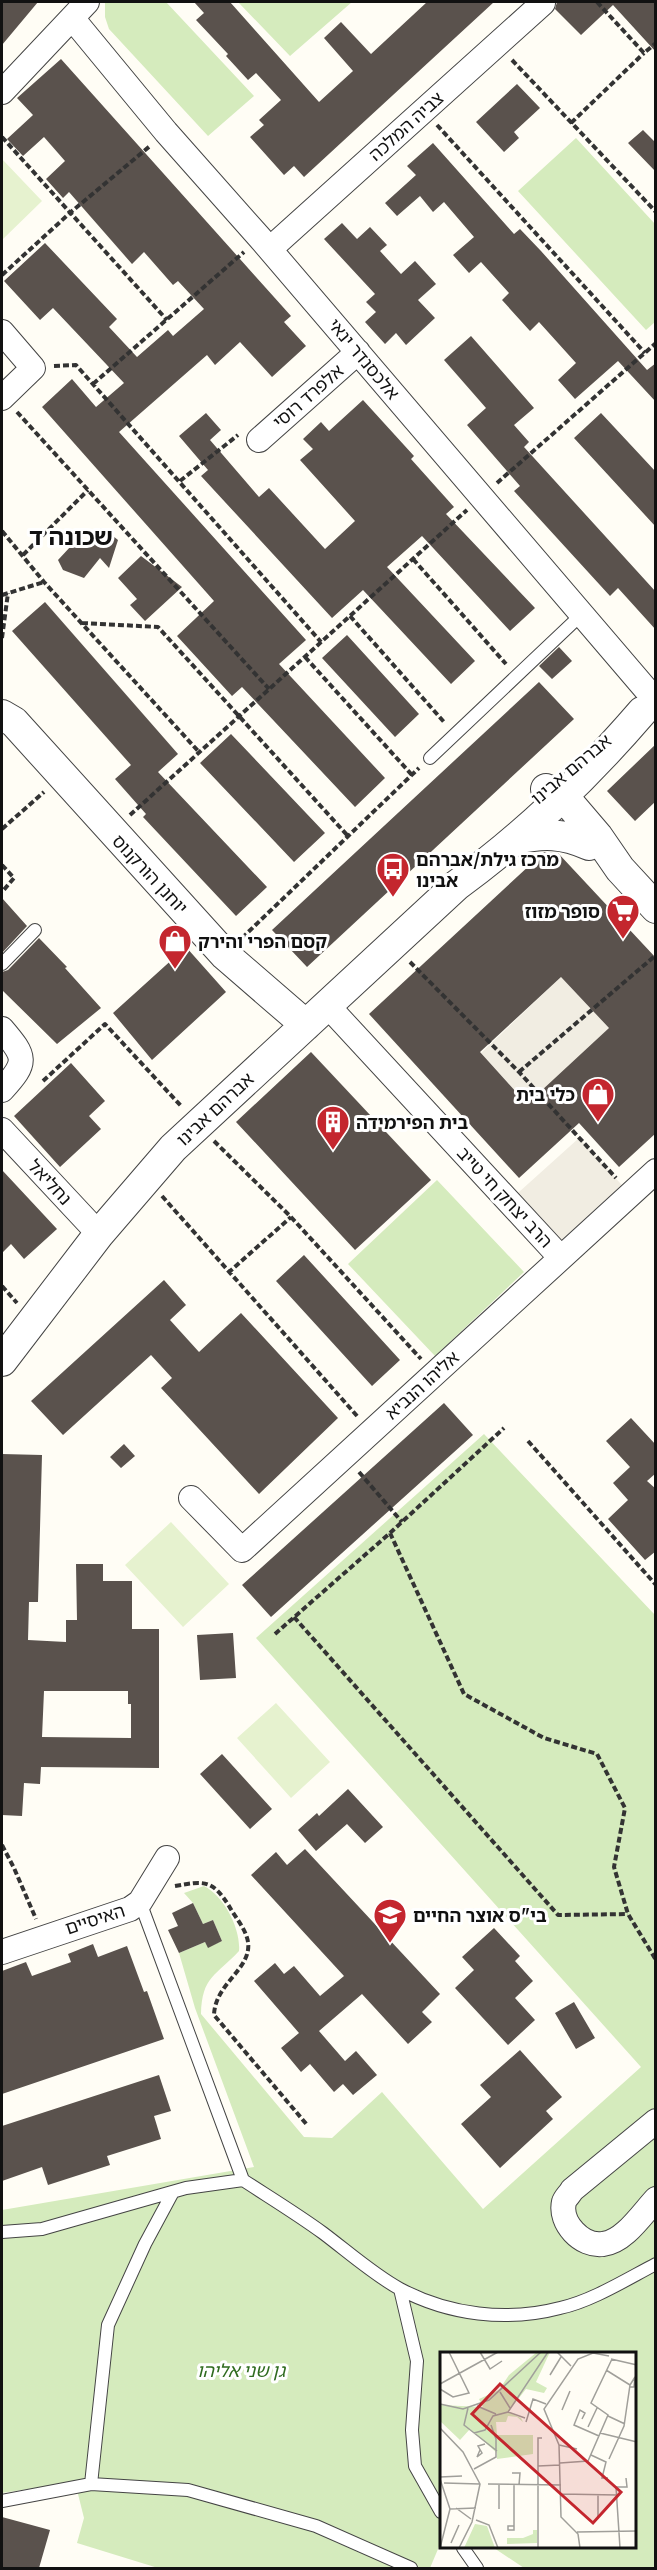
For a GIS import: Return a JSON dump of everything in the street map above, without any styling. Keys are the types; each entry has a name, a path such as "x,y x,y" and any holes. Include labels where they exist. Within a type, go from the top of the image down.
{"street":[{"name":"צביה המלכה","path":"265,244 424,110 543,3"},
{"name":"אלכסנדר ינאי","path":"2,92 80,10 166,132 582,614 651,704"},
{"path":"2,332 33,368 2,397"},
{"name":"אלפרד רוסי","path":"259,440 358,352"},
{"name":"אברהם אבינו","path":"457,885 490,843 554,797 601,758 651,704"},
{"name":"אברהם אבינו","path":"2,1361 99,1234 146,1178 198,1125 457,885 516,839 554,797 577,761 651,704"},
{"name":"יוחנן הורקנוס","path":"2,716 14,722 111,832 225,955 316,1015"},
{"path":"596,845 594,798 596,774 601,758"},
{"path":"554,797 656,908"},
{"path":"516,839 552,834 565,835 596,845"},
{"name":"הרב יצחק חי טייב","path":"316,1015 561,1258"},
{"path":"2,1029 18,1047 22,1058 18,1072 2,1090"},
{"name":"נחליאל","path":"2,1130 99,1234"},
{"name":"אליהו הנביא","path":"191,1498 242,1550 656,1171"},
{"path":"144,1896 167,1858"},
{"name":"האיסיים","path":"2,1952 43,1936 130,1909 144,1896"},
{"path":"656,2121 572,2190 564,2201 564,2217 572,2232 586,2241 602,2245 615,2240 656,2199"}],"lane":[{"path":"430,758 582,614"},
{"path":"2,964 35,930"},
{"path":"144,1896 243,2180 308,2222 400,2289 452,2310 484,2315 519,2315 561,2308 617,2285 656,2264"},
{"path":"2,2232 42,2229 173,2192 243,2180"},
{"path":"91,2484 108,2325 173,2192"},
{"path":"400,2289 417,2361 412,2430 415,2466 440,2510"},
{"path":"2,2500 91,2484 188,2490 316,2526 411,2568"},
{"path":"464,2549 477,2568"}],"path":[{"path":"597,2 644,53"},
{"path":"571,123 656,43"},
{"path":"496,45 656,212"},
{"path":"424,110 645,353"},
{"path":"2,275 71,212 166,132"},
{"path":"2,137 167,320"},
{"path":"93,384 167,320 265,244"},
{"path":"111,832 481,497 656,343"},
{"path":"33,368 76,365 321,642"},
{"path":"2,397 269,689"},
{"path":"180,481 238,435 259,440"},
{"path":"23,555 88,490"},
{"path":"2,531 44,582 199,752"},
{"path":"413,559 516,676"},
{"path":"2,595 44,582"},
{"path":"2,638 8,593"},
{"path":"350,616 455,734"},
{"path":"82,623 158,627 241,715 347,836"},
{"path":"305,657 412,775"},
{"path":"225,955 430,758"},
{"path":"2,829 63,776"},
{"path":"2,865 14,878 2,892"},
{"path":"392,944 519,1072 630,1194"},
{"path":"519,1072 656,955"},
{"path":"43,1081 105,1024 198,1125 291,1217 434,1374"},
{"path":"146,1178 228,1273 372,1431"},
{"path":"228,1273 291,1217"},
{"path":"275,1634 390,1533 504,1428"},
{"path":"528,1441 656,1585"},
{"path":"345,1456 402,1521"},
{"path":"390,1533 464,1694 544,1738 597,1754 625,1808 614,1867 628,1914 656,1960"},
{"path":"294,1617 558,1915 628,1914"},
{"path":"2,1845 43,1936"},
{"path":"144,1896 196,1882 208,1883 218,1888 245,1933 249,1944 238,1972 219,1992 214,2004 214,2015 308,2126"}],"green space":[{"path":"105,2 166,2 254,96 208,136 109,29 105,17"},
{"path":"238,2 352,2 290,56"},
{"path":"576,138 655,224 655,322 646,330 518,191"},
{"path":"2,159 42,201 2,240"},
{"path":"437,1180 524,1272 435,1356 348,1264"},
{"name":"גן שני אליהו","path":"484,1434 655,1615 655,2568 524,2568 496,2549 636,2549 636,2352 440,2352 440,2544 430,2568 158,2568 77,2543 84,2518 75,2482 2,2493 2,2210 254,2167 195,2008 179,1953 205,1942 208,1947 222,1941 213,1920 203,1924 193,1903 184,1893 204,1886 218,1897 230,1914 239,1942 239,1951 207,1984 201,2014 304,2137 332,2138 382,2092 483,2209 641,2067 256,1638"},
{"path":"171,1522 229,1584 183,1627 125,1565"},
{"path":"276,1703 330,1762 291,1798 237,1738"}],"shaded area":[{"path":"561,977 609,1028 529,1106 481,1053"},
{"path":"579,1138 630,1194 561,1258 509,1201"}],"building":[{"path":"2,2 38,2 2,45"},
{"path":"194,2 230,2 319,102 353,71 324,38 341,22 371,54 427,2 494,2 304,177 294,166 284,175 250,137 264,125 259,120 281,100 256,73 248,80 226,56 228,54 196,20 204,13"},
{"path":"557,2 656,2 656,52 613,5 581,35 555,9"},
{"path":"61,59 291,316 284,322 306,346 272,377 240,342 215,365 207,355 119,432 306,640 279,664 385,778 355,807 242,687 232,696 177,636 214,601 42,407 72,379 96,407 124,383 53,308 40,320 4,281 45,243 117,319 109,327 137,357 168,330 173,336 204,309 178,281 173,285 144,252 132,264 69,192 63,198 46,179 65,161 44,137 23,156 7,139 33,115 17,98"},
{"path":"517,84 540,108 514,132 519,138 504,152 476,122"},
{"path":"643,130 656,143 656,172 628,143"},
{"path":"433,143 514,234 520,229 541,251 647,370 656,363 656,402 618,361 575,399 558,380 576,363 539,322 530,331 502,300 509,293 481,262 469,273 453,255 474,237 444,202 433,212 420,196 397,216 385,203 416,175 407,166"},
{"path":"342,223 357,239 370,227 387,245 380,251 401,274 415,261 436,284 418,300 435,318 406,345 396,333 385,344 365,322 376,312 366,302 375,294 324,239"},
{"path":"471,336 534,408 514,425 529,442 524,447 656,592 656,630 618,588 610,596 514,491 520,486 467,425 486,408 444,360"},
{"path":"363,400 414,456 411,459 454,507 446,514 535,608 510,631 422,536 387,567 475,661 451,684 363,590 332,618 201,476 208,470 179,436 206,413 221,430 210,440 259,497 269,488 325,549 355,521 300,460 313,449 303,439 321,422 329,431"},
{"path":"601,413 656,472 656,527 574,438"},
{"path":"103,528 118,540 109,568 100,558 84,578 63,570 58,560 71,546 88,545 89,533"},
{"path":"141,556 182,587 145,621 130,605 137,599 118,578"},
{"path":"45,602 178,754 158,772 267,887 236,916 143,817 146,814 115,779 131,765 12,631"},
{"path":"347,635 419,714 395,737 322,658"},
{"path":"559,647 572,661 552,679 539,666"},
{"path":"539,682 574,719 307,967 272,930"},
{"path":"231,734 325,833 294,862 200,763"},
{"path":"656,744 656,801 635,821 607,791"},
{"path":"544,852 558,853 656,958 656,1133 619,1167 579,1123 519,1178 369,1014","holes":["561,977 609,1028 527,1104 480,1052"]},
{"path":"2,898 27,926 2,953"},
{"path":"39,938 101,1008 57,1044 2,990 2,972 8,970"},
{"path":"186,947 226,992 152,1060 113,1013"},
{"name":"בית הפירמידה","path":"311,1052 431,1180 355,1250 236,1122"},
{"path":"71,1063 105,1101 89,1116 101,1129 60,1167 14,1116"},
{"path":"2,1170 57,1229 24,1259 11,1244 2,1253"},
{"path":"304,1255 400,1360 372,1386 276,1281"},
{"path":"164,1280 186,1305 170,1320 199,1352 241,1313 338,1418 259,1494 161,1388 172,1378 151,1355 63,1435 31,1401"},
{"path":"444,1403 473,1435 271,1617 242,1585"},
{"path":"631,1418 656,1445 656,1473 647,1481 656,1489 656,1551 645,1560 608,1519 628,1500 613,1483 630,1467 606,1441"},
{"path":"124,1444 135,1456 121,1468 110,1457"},
{"path":"2,1454 42,1455 38,1602 29,1602 28,1640 66,1642 66,1620 77,1620 76,1564 103,1564 103,1581 132,1581 132,1629 159,1629 159,1768 41,1767 40,1784 24,1783 22,1816 2,1815","holes":["44,1691 128,1691 128,1704 131,1704 131,1738 42,1737"]},
{"path":"233,1633 236,1678 200,1680 197,1635"},
{"path":"222,1754 272,1809 250,1829 200,1774"},
{"path":"348,1789 383,1827 365,1843 347,1824 316,1851 298,1830 317,1813 319,1816"},
{"path":"305,1849 440,1994 422,2012 432,2022 408,2044 362,1994 319,2031 345,2061 356,2051 377,2075 353,2095 343,2084 334,2092 310,2064 301,2072 281,2048 299,2033 254,1981 275,1963 284,1974 294,1966 320,1996 344,1976 251,1875 276,1852 287,1865"},
{"path":"193,1903 203,1924 213,1920 222,1941 208,1948 205,1942 179,1953 168,1930 178,1926 172,1913"},
{"path":"494,1928 520,1956 515,1961 533,1981 515,1998 535,2020 508,2045 455,1988 474,1970 462,1957"},
{"path":"93,1944 98,1957 127,1946 144,1992 147,1991 164,2039 2,2094 2,1971 26,1962 32,1976 71,1962 68,1954"},
{"path":"574,2002 595,2038 576,2049 555,2013"},
{"path":"520,2050 562,2097 546,2111 553,2119 500,2168 461,2124 491,2097 480,2085"},
{"path":"159,2075 171,2111 154,2116 161,2139 107,2156 110,2165 48,2185 42,2167 2,2181 2,2126"},
{"path":"2,2517 50,2530 39,2568 2,2568"}],"place":[{"name":"מרכז גילת/אברהם אבינו","path":"393,898"},
{"name":"סופר מזוז","path":"623,940"},
{"name":"קסם הפרי והירק","path":"175,970"},
{"name":"כלי בית","path":"598,1123"},
{"name":"בית הפירמידה","path":"333,1151"},
{"name":"בי\"ס אוצר החיים","path":"390,1944"}],"district":[{"name":"שכונה ד","path":"71,536"}]}
